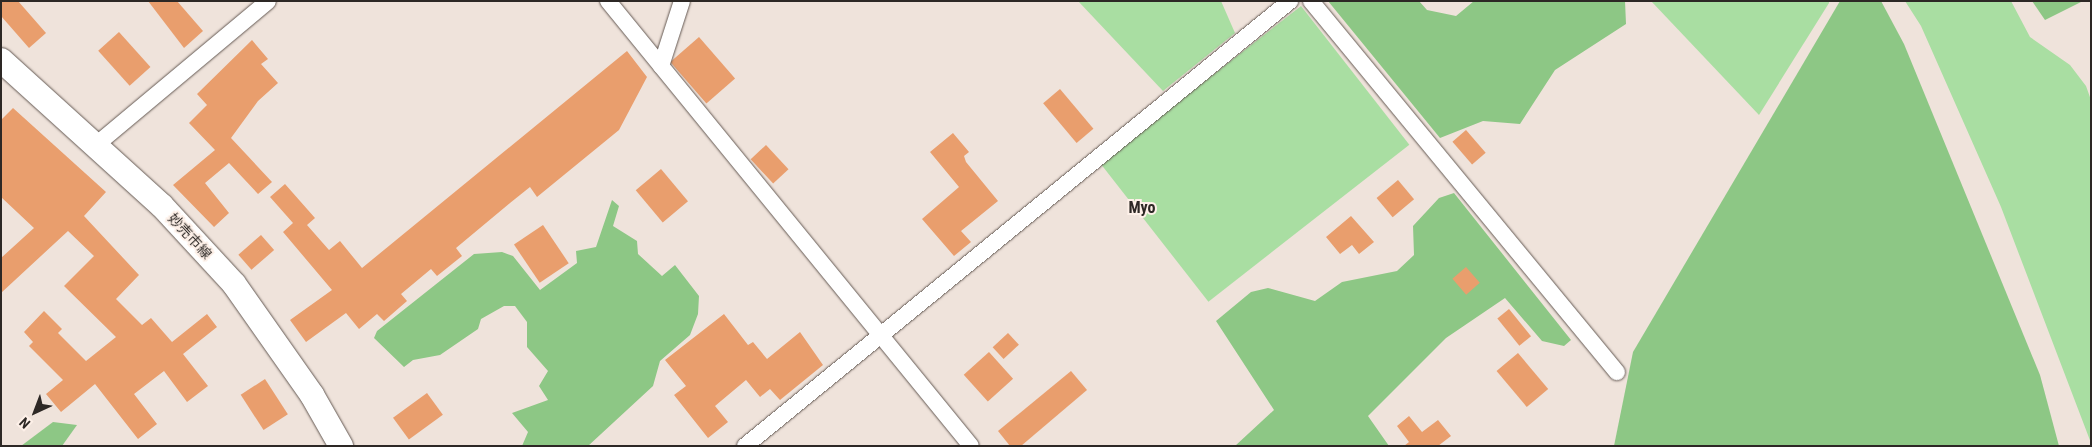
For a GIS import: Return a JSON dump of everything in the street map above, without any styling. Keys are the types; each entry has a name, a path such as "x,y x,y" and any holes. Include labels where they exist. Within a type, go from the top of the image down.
{"main road":[{"name":"妙売市線","path":"1,60 162,206 234,284 312,394 341,446"}],"street":[{"path":"96,145 268,1"},
{"path":"608,1 882,334 971,446"},
{"path":"662,66 682,1"},
{"path":"744,446 1290,1"},
{"path":"1311,1 1617,372"}],"green space":[{"path":"1078,1 1221,1 1235,33 1163,91"},
{"path":"1328,1 1419,1 1427,10 1456,16 1474,1 1625,1 1626,24 1555,70 1520,124 1483,121 1440,138"},
{"path":"1651,1 1829,1 1829,3 1759,115"},
{"path":"1840,1 1881,1 1904,44 2040,375 2059,446 1614,446 1633,352"},
{"path":"1905,1 2011,1 2030,37 2070,65 2086,86 2091,100 2091,443 2001,207 1921,26"},
{"path":"2032,1 2083,1 2045,20"},
{"path":"1301,6 1409,145 1208,302 1100,163"},
{"path":"1454,193 1571,340 1564,346 1542,341 1505,298 1446,338 1368,416 1389,446 1235,446 1274,410 1216,321 1251,292 1268,288 1315,301 1342,282 1397,271 1414,255 1413,226 1439,198"},
{"path":"612,200 619,206 613,226 637,241 638,254 662,276 675,265 699,296 698,314 690,335 660,361 653,386 588,446 522,446 528,432 512,413 548,400 539,386 548,371 527,347 527,322 515,306 504,306 481,319 478,329 440,355 413,360 404,367 374,338 377,331 474,254 502,252 513,256 540,290 577,263 576,251 596,247"},
{"path":"53,422 77,425 62,446 21,446"}],"building":[{"path":"1,1 18,1 46,33 29,48 1,16"},
{"path":"148,1 177,1 203,31 184,48"},
{"path":"119,32 150,67 130,86 98,51"},
{"path":"699,37 735,79 706,103 670,62"},
{"path":"252,40 268,59 261,64 278,83 258,101 231,138 272,182 258,194 229,163 205,183 229,213 214,227 173,185 215,150 189,123 207,105 197,94"},
{"path":"627,51 647,77 619,130 537,197 530,187 510,203 456,248 462,256 437,276 431,269 401,294 407,301 384,321 377,314 359,329 346,313 306,342 290,320 332,290 283,232 293,223 270,197 285,184 315,218 307,225 329,250 340,241 362,268"},
{"path":"1060,89 1093,129 1077,143 1043,103"},
{"path":"13,108 106,192 84,216 139,275 116,299 142,325 151,318 172,342 207,314 217,327 183,354 208,386 187,402 164,371 134,394 157,424 138,439 95,384 61,412 46,394 63,380 29,346 33,342 24,332 44,311 62,329 58,333 86,361 116,337 64,286 94,256 68,231 1,293 1,258 34,228 1,197 1,120"},
{"path":"1466,130 1486,153 1472,164 1452,142"},
{"path":"953,133 969,152 964,156 966,162 998,201 961,231 971,242 954,256 922,219 959,187 930,152"},
{"path":"766,145 789,169 773,183 751,159"},
{"path":"661,169 688,201 663,222 636,190"},
{"path":"1398,180 1414,199 1393,217 1377,198"},
{"path":"1351,216 1374,242 1359,254 1352,245 1340,254 1326,237"},
{"path":"543,225 569,263 540,283 514,245"},
{"path":"261,235 274,250 251,270 238,255"},
{"path":"1466,267 1480,283 1466,295 1452,279"},
{"path":"1509,309 1531,336 1519,346 1497,318"},
{"path":"724,314 748,345 753,342 767,359 800,332 823,365 780,400 770,389 760,397 746,380 715,406 728,422 708,438 674,395 686,386 665,360"},
{"path":"1008,333 1019,345 1004,359 993,347"},
{"path":"989,352 1013,379 988,402 964,375"},
{"path":"1518,353 1548,389 1527,407 1497,371"},
{"path":"1071,371 1087,390 1021,446 1010,446 998,431"},
{"path":"265,379 288,414 264,430 241,395"},
{"path":"427,393 443,415 409,440 393,418"},
{"path":"1409,416 1422,432 1438,420 1451,436 1438,446 1404,446 1409,442 1397,426"}],"district":[{"name":"Myo","path":"1142,208"}]}
